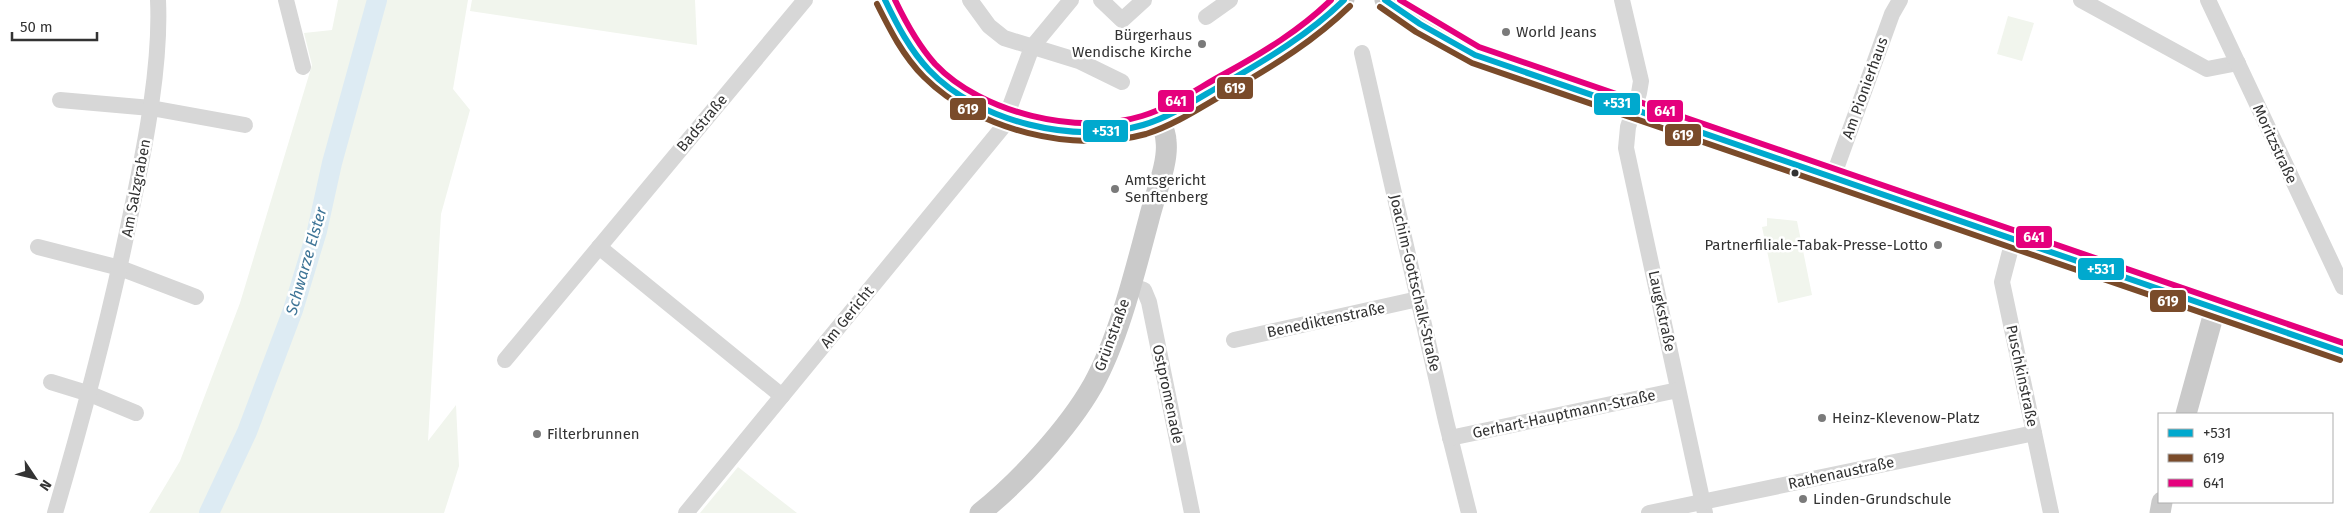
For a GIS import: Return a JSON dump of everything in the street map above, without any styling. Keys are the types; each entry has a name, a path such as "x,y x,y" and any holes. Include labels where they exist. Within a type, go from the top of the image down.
{"main road":[{"path":"1160,120 1296,42 1312,31 1344,0"},
{"path":"1385,0 1420,24 1475,55 2343,352"},
{"name":"Grünstraße","path":"980,513 1026,472 1084,398 1093,384 1111,345 1130,285 1167,149 1160,120"},
{"path":"2186,413 2215,309"}],"street":[{"name":"Am Salzgraben","path":"55,513 90,394 120,268 151,108 158,0"},
{"path":"286,0 303,67"},
{"name":"Badstraße","path":"505,360 805,0"},
{"path":"885,0 916,53 933,72 967,100 1005,118 1053,129 1100,131 1132,129 1160,120"},
{"path":"970,0 989,26 1004,38 1079,61 1122,82"},
{"name":"Am Gericht","path":"686,513 1002,128 1032,48 1071,0"},
{"path":"1101,0 1122,20 1144,0"},
{"path":"1206,17 1230,0"},
{"name":"Laugkstraße","path":"1622,0 1641,81 1628,127 1626,148 1704,507"},
{"name":"Am Pionierhaus","path":"1833,177 1892,14 1900,0"},
{"path":"2081,0 2208,69 2238,63"},
{"name":"Moritzstraße","path":"2208,0 2343,288"},
{"name":"Joachim-Gottschalk-Straße","path":"1362,52 1450,438 1469,513"},
{"path":"60,100 151,108 245,125"},
{"name":"Puschkinstraße","path":"2013,240 2002,282 2051,513"},
{"path":"38,247 120,268 196,297"},
{"path":"600,247 782,396"},
{"name":"Ostpromenade","path":"1130,285 1144,290 1149,302 1192,513"},
{"name":"Benediktenstraße","path":"1234,340 1418,299"},
{"path":"51,382 90,394 136,413"},
{"name":"Gerhart-Hauptmann-Straße","path":"1450,438 1678,390"},
{"name":"Rathenaustraße","path":"1649,513 1704,507 2034,433"},
{"path":"2160,513 2169,513"}],"shaded area":[{"path":"338,0 468,0 453,89 470,110 441,214 428,441 456,405 459,466 444,513 149,513 180,461 240,303 312,65 304,33 332,30"},
{"path":"472,0 695,0 697,45 470,11"},
{"path":"2008,16 2034,23 2022,61 1997,54"},
{"path":"1767,218 1797,221 1812,295 1778,303 1762,227 1767,226"},
{"path":"738,467 797,513 700,513"}],"waterway":[{"name":"Schwarze Elster","path":"209,513 247,432 293,310 317,231 332,163 377,0"}],"transit line":[{"name":"+531","path":"885,0 910,46 929,70 949,88 1000,116 1058,130 1088,132 1116,131 1143,125 1176,111 1288,45 1317,24 1344,0"},
{"name":"641","path":"895,0 923,49 935,64 954,81 978,96 1032,116 1089,123 1117,122 1142,116 1174,102 1281,40 1331,0"},
{"name":"+531","path":"1385,0 1420,24 1475,55 2343,352"},
{"name":"641","path":"1400,0 1479,47 2343,343"},
{"name":"619","path":"877,4 903,52 916,69 946,95 971,111 998,124 1058,139 1088,141 1118,139 1146,134 1180,120 1249,80 1294,51 1323,30 1350,6"},
{"name":"619","path":"1380,7 1416,32 1472,63 2340,360"}],"place":[{"name":"World Jeans","path":"1506,32"},
{"name":"Bürgerhaus Wendische Kirche","path":"1202,44"},
{"name":"Amtsgericht Senftenberg","path":"1115,189"},
{"name":"Partnerfiliale-Tabak-Presse-Lotto","path":"1938,245"},
{"name":"Heinz-Klevenow-Platz","path":"1822,418"},
{"name":"Filterbrunnen","path":"537,434"},
{"name":"Linden-Grundschule","path":"1803,499"}]}
